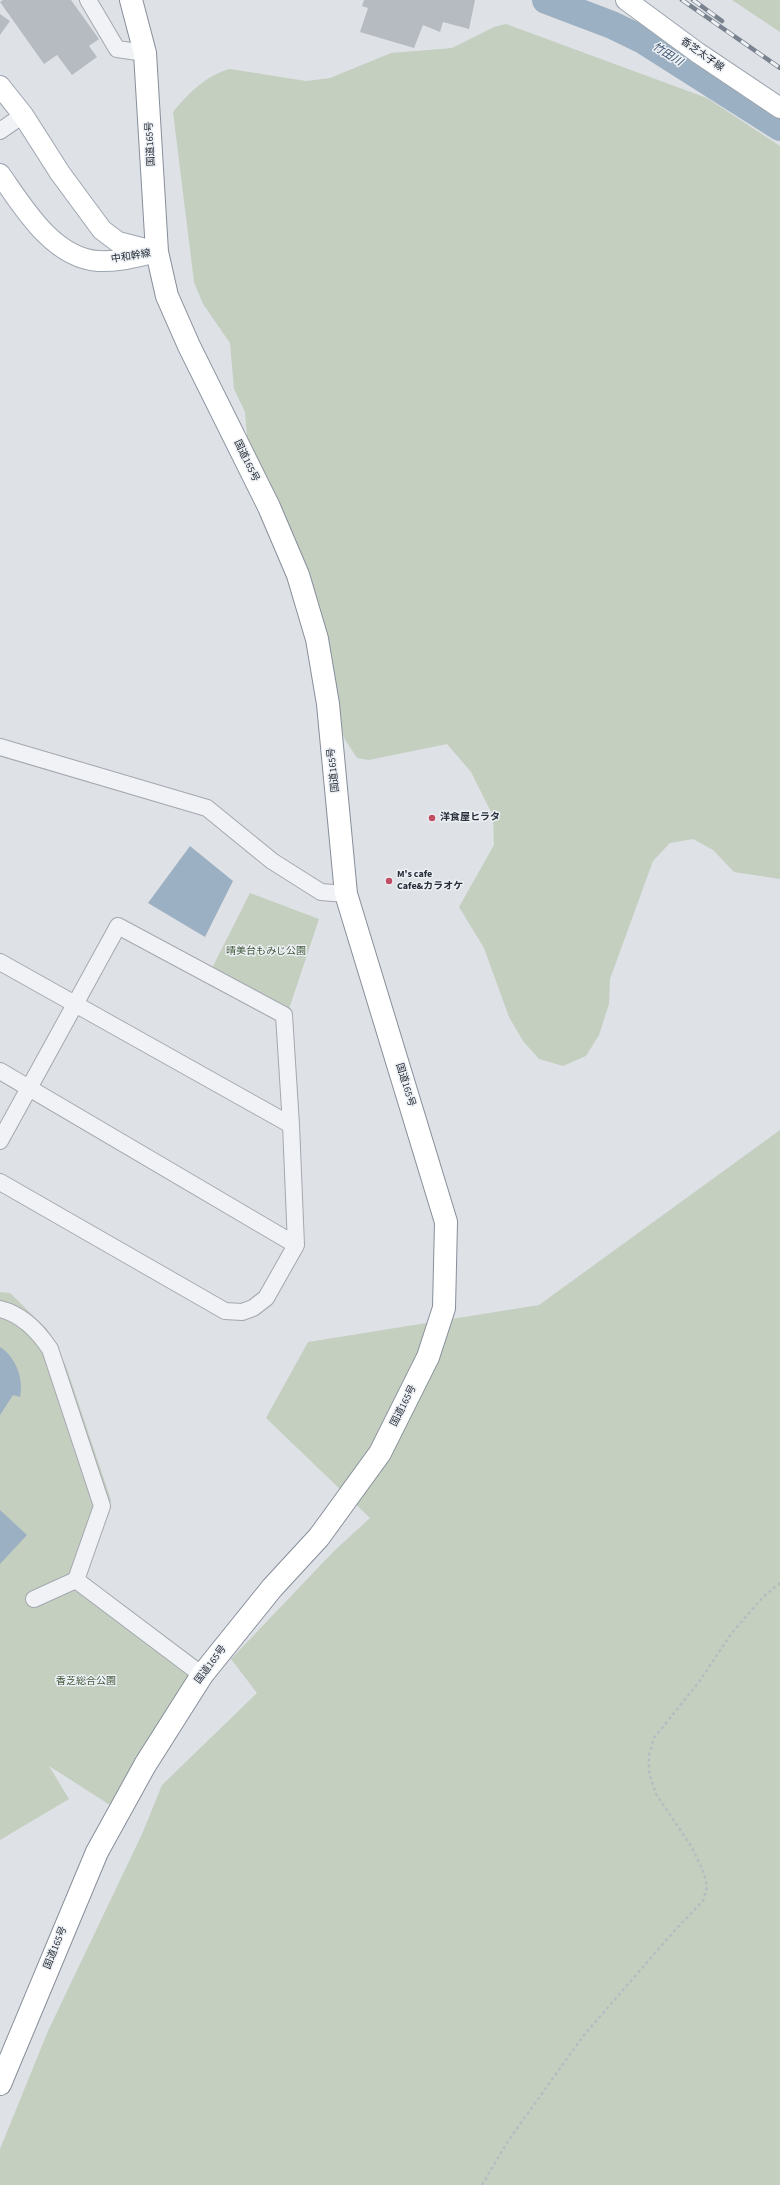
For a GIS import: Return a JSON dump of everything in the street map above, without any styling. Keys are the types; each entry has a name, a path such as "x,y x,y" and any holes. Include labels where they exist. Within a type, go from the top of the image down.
{"highway":[{"name":"国道165号","path":"0,2084 97,1852 145,1765 202,1675 272,1588 319,1537 380,1454 428,1357 444,1308 446,1222 346,894 328,704 317,640 298,575 269,507 186,339 167,296 157,252 145,53 131,0"}],"main road":[{"name":"香芝太子線","path":"626,0 698,53 780,108"},
{"name":"中和幹線","path":"0,86 23,115 60,173 102,230 118,242 157,252"},
{"name":"中和幹線","path":"0,174 45,234 72,253 97,261 126,259 157,252"}],"street":[{"path":"88,0 117,50 145,53"},
{"path":"0,131 23,115"},
{"path":"0,747 206,808 272,861 321,892 346,894"},
{"path":"0,1141 31,1088 118,926 284,1015 291,1125 296,1245 266,1298 253,1308 242,1312 224,1310 0,1182"},
{"path":"0,962 291,1125"},
{"path":"0,1071 296,1245"},
{"path":"0,1309 20,1318 33,1328 50,1349 102,1506 76,1580 34,1600"},
{"path":"76,1580 202,1675"}],"path":[{"path":"482,2185 508,2141 584,2035 675,1930 703,1901 707,1887 704,1873 691,1846 656,1794 649,1773 649,1755 654,1738 699,1682 731,1634 763,1597 780,1583"}],"green space":[{"path":"732,0 780,0 780,32"},
{"path":"506,24 707,98 780,146 780,879 734,872 713,850 693,839 670,843 653,861 610,979 609,1004 599,1035 586,1056 563,1066 539,1059 523,1041 509,1017 484,948 459,907 494,845 493,816 471,772 447,744 369,760 357,758 344,738 305,563 247,436 245,412 234,389 230,343 203,304 194,282 173,112 191,92 205,80 230,69 306,81 330,78 391,53 452,48 494,27"},
{"name":"晴美台もみじ公園","path":"250,893 319,919 288,1012 211,970"},
{"path":"780,1130 780,2185 0,2185 0,2149 48,2031 142,1834 162,1785 257,1693 231,1659 334,1551 370,1518 266,1418 308,1342 539,1305"},
{"name":"香芝総合公園","path":"0,1292 10,1293 47,1329 66,1366 111,1500 86,1577 199,1661 110,1805 49,1766 69,1799 0,1840"}],"water":[{"path":"190,846 233,881 205,937 148,903"},
{"path":"0,1347 6,1351 18,1369 21,1390 20,1397 13,1395 0,1415"},
{"path":"0,1510 27,1535 0,1564"}],"building":[{"path":"3,0 71,0 99,39 89,46 97,57 72,75 57,55 44,64 0,2"},
{"path":"364,0 475,0 469,29 443,22 440,32 423,25 414,48 360,32 368,8 362,6"},
{"path":"0,14 10,21 0,35"}],"waterway":[{"name":"竹田川","path":"546,0 612,25 643,40 780,127"}],"railway":[{"path":"682,0 780,68"},
{"path":"693,0 722,21"}],"place":[{"name":"洋食屋ヒラタ","path":"432,818"},
{"name":"M's cafe Cafe&カラオケ","path":"389,881"}]}
